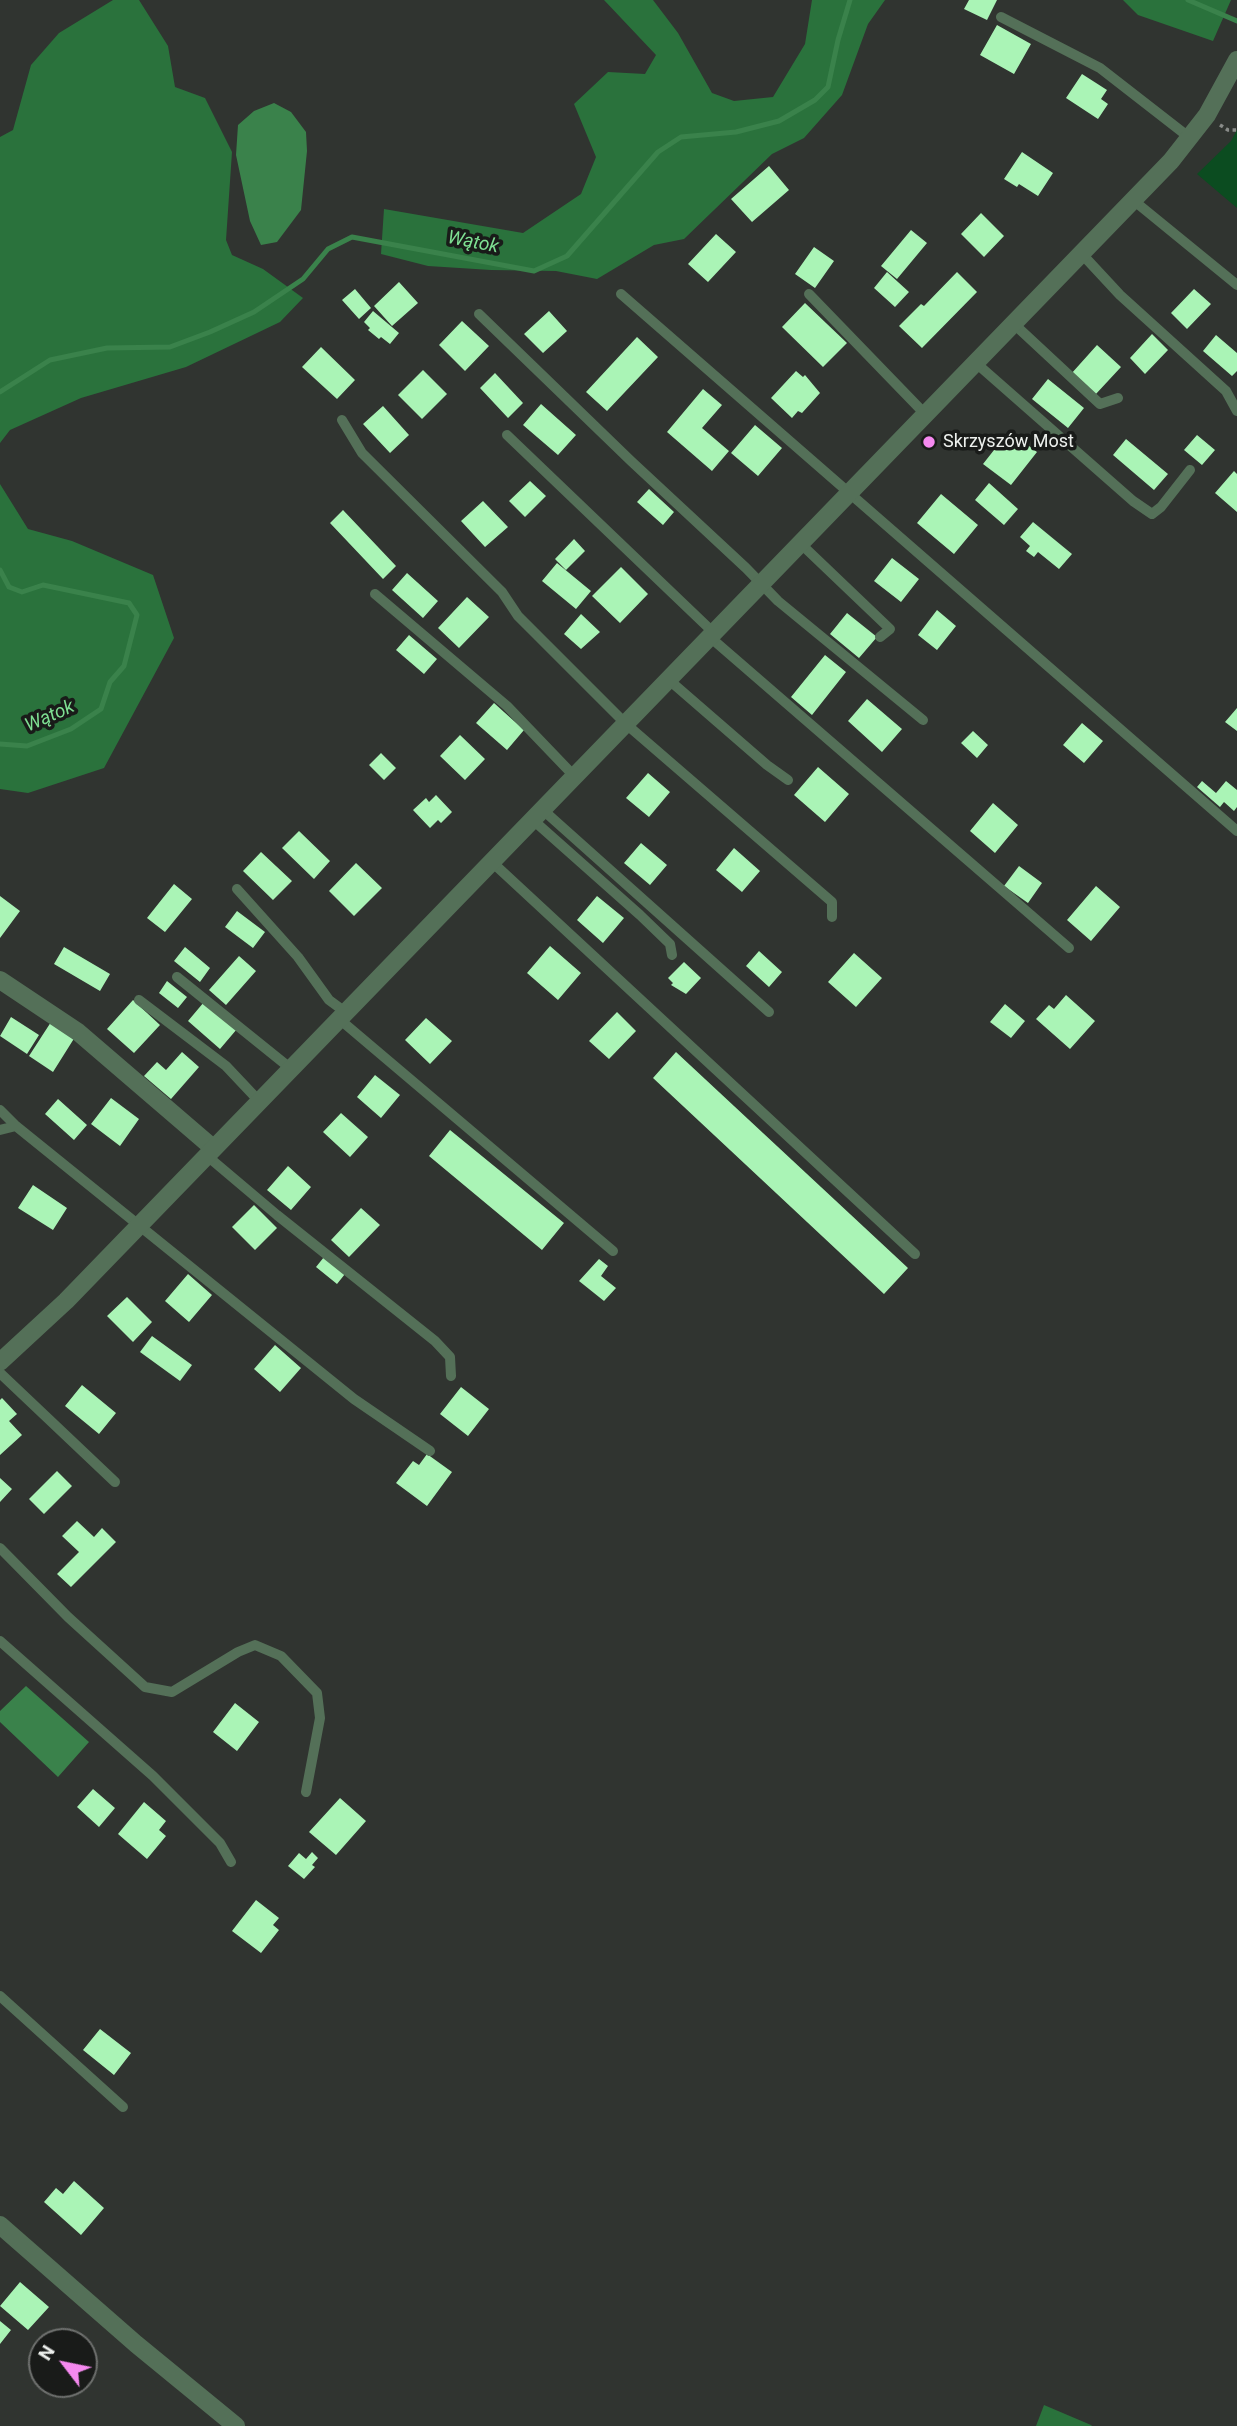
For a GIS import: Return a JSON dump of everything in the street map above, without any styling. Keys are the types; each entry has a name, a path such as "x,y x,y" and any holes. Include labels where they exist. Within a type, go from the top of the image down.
{"street":[{"path":"0,1362 66,1301 341,1015 576,778 1133,200 1190,138 1218,98 1237,60"},
{"path":"0,980 78,1032 210,1151"},
{"path":"0,2225 136,2344 236,2426"}],"lane":[{"path":"1001,17 1100,68 1190,138"},
{"path":"1133,200 1237,285"},
{"path":"1081,253 1120,295 1226,391 1237,411"},
{"path":"621,294 1237,831"},
{"path":"809,294 926,415"},
{"path":"479,314 778,601 923,720"},
{"path":"1014,324 1100,404 1118,398"},
{"path":"976,363 1133,501 1152,514 1161,507 1190,470"},
{"path":"342,420 362,453 502,592 518,616 626,724 832,902 832,917"},
{"path":"507,435 713,636 1069,948"},
{"path":"801,544 890,629 880,637"},
{"path":"375,594 507,706 576,778"},
{"path":"669,680 788,780"},
{"path":"538,815 670,944 672,955"},
{"path":"538,815 769,1012"},
{"path":"492,862 915,1254"},
{"path":"237,889 298,957 341,1015 613,1251"},
{"path":"177,977 290,1068"},
{"path":"139,1000 226,1066 259,1101"},
{"path":"0,1110 138,1226 354,1399 430,1451"},
{"path":"0,1130 16,1126"},
{"path":"210,1151 276,1215 435,1340 450,1357 451,1376"},
{"path":"0,1373 115,1482"},
{"path":"0,1548 145,1687 172,1692 238,1652 255,1645 281,1656 317,1693 320,1718 306,1793"},
{"path":"0,1641 153,1776 220,1843 231,1862"},
{"path":"0,1996 123,2107"}],"shaded area":[{"path":"113,0 139,0 168,46 175,87 205,98 232,152 226,240 232,255 263,269 303,298 280,322 186,367 81,398 10,430 0,443 0,137 13,130 31,65 59,33"},
{"path":"604,0 653,0 678,33 712,93 734,101 773,97 805,44 812,0 885,0 868,24 842,95 804,138 772,154 684,239 654,245 597,279 556,271 428,266 381,254 384,209 523,233 581,194 596,157 574,104 608,72 645,74 656,55"},
{"path":"1123,0 1231,0 1213,41 1138,15"},
{"path":"274,103 291,112 306,132 307,151 301,210 277,242 261,245 250,221 236,155 238,125 254,111"},
{"path":"1237,130 1237,208 1197,174 1231,141"},
{"path":"0,484 28,529 72,541 153,575 174,638 104,768 28,793 0,789"},
{"path":"26,1686 89,1742 58,1777 0,1722 0,1711"},
{"path":"1044,2405 1091,2425 1092,2426 1036,2426"}],"building":[{"path":"969,0 997,0 987,20 964,9"},
{"path":"997,25 1031,44 1014,74 980,55"},
{"path":"1082,74 1107,90 1101,99 1108,104 1098,119 1066,98"},
{"path":"1022,152 1053,173 1038,196 1019,184 1017,187 1004,179"},
{"path":"769,166 789,190 752,222 731,199"},
{"path":"981,213 1004,236 984,257 961,234"},
{"path":"911,230 927,243 897,279 881,266"},
{"path":"716,234 736,252 708,282 688,264"},
{"path":"814,247 834,261 815,288 795,274"},
{"path":"887,272 909,292 895,307 874,288"},
{"path":"957,272 977,292 922,348 899,326 921,304 924,306"},
{"path":"399,282 418,303 392,326 374,306"},
{"path":"355,289 371,308 359,319 342,300"},
{"path":"1194,289 1211,304 1187,329 1171,313"},
{"path":"805,303 847,343 823,367 782,327"},
{"path":"373,311 399,333 390,344 368,330 370,328 364,322"},
{"path":"549,311 567,331 543,353 524,334"},
{"path":"462,321 489,346 465,371 439,345"},
{"path":"1152,334 1168,350 1145,374 1130,358"},
{"path":"1216,335 1237,353 1237,371 1232,376 1203,351"},
{"path":"637,337 658,357 607,411 586,392"},
{"path":"1097,345 1121,367 1095,395 1071,374"},
{"path":"321,347 355,380 337,399 302,367"},
{"path":"423,370 447,394 422,419 398,395"},
{"path":"796,371 803,377 805,375 820,393 802,413 798,411 792,418 771,398"},
{"path":"495,373 523,403 508,418 480,388"},
{"path":"1048,379 1084,408 1068,428 1032,399"},
{"path":"703,389 722,405 702,428 729,451 712,471 667,432"},
{"path":"541,404 576,435 558,455 523,425"},
{"path":"383,406 409,435 390,453 363,424"},
{"path":"755,425 782,448 758,476 731,453"},
{"path":"1009,431 1037,452 1011,485 983,464"},
{"path":"1197,435 1215,450 1202,465 1184,450"},
{"path":"1126,439 1168,474 1154,490 1113,455"},
{"path":"1234,471 1237,474 1237,512 1215,493"},
{"path":"530,481 546,496 525,517 509,501"},
{"path":"989,483 1018,509 1004,525 975,500"},
{"path":"649,489 674,512 663,525 637,502"},
{"path":"941,494 978,525 954,554 917,523"},
{"path":"483,501 508,527 485,547 461,521"},
{"path":"343,510 396,566 383,579 330,523"},
{"path":"1033,522 1072,554 1059,569 1038,552 1034,557 1026,551 1030,546 1020,537"},
{"path":"574,539 585,551 566,570 555,559"},
{"path":"892,558 919,579 901,602 874,581"},
{"path":"557,563 591,591 576,609 542,581"},
{"path":"621,567 648,594 620,623 592,596"},
{"path":"407,573 438,601 423,618 392,590"},
{"path":"467,597 489,617 459,648 438,628"},
{"path":"937,610 956,626 937,650 918,635"},
{"path":"847,613 877,637 859,658 830,634"},
{"path":"581,614 600,632 581,649 564,634"},
{"path":"409,635 437,659 424,674 396,650"},
{"path":"825,655 846,672 812,715 791,697"},
{"path":"867,699 902,729 882,752 848,721"},
{"path":"494,703 524,730 507,750 476,723"},
{"path":"1237,708 1237,731 1225,722"},
{"path":"1082,723 1103,741 1084,763 1063,745"},
{"path":"973,731 988,745 977,758 961,743"},
{"path":"460,735 485,759 465,780 440,756"},
{"path":"381,753 396,768 384,780 369,765"},
{"path":"818,767 849,794 825,822 794,795"},
{"path":"648,773 670,792 649,817 626,798"},
{"path":"1202,781 1216,793 1226,781 1237,790 1237,807 1234,811 1224,802 1220,807 1197,787"},
{"path":"436,795 452,812 441,823 438,820 430,828 413,810 426,798 429,802"},
{"path":"993,803 1018,825 995,853 970,831"},
{"path":"299,831 330,861 314,879 282,848"},
{"path":"641,843 667,865 650,885 624,863"},
{"path":"734,848 760,871 742,892 716,870"},
{"path":"261,852 292,881 273,900 243,871"},
{"path":"356,863 382,888 354,916 329,891"},
{"path":"1019,866 1042,883 1028,903 1004,886"},
{"path":"174,884 192,899 165,932 147,918"},
{"path":"1096,886 1120,907 1091,941 1067,920"},
{"path":"0,896 20,911 0,938"},
{"path":"597,896 624,918 603,943 577,920"},
{"path":"237,911 265,932 253,948 225,927"},
{"path":"550,946 581,973 558,1000 527,973"},
{"path":"64,947 110,974 100,991 54,964"},
{"path":"185,947 210,968 200,982 174,961"},
{"path":"759,951 782,972 769,987 746,966"},
{"path":"854,953 882,978 856,1007 828,982"},
{"path":"239,956 256,971 226,1005 209,990"},
{"path":"684,962 701,978 686,994 671,985 673,983 668,978"},
{"path":"167,981 187,997 178,1008 159,993"},
{"path":"1066,995 1095,1021 1070,1049 1036,1019 1049,1005 1054,1009"},
{"path":"133,1000 160,1025 134,1053 107,1029"},
{"path":"204,1002 237,1029 220,1049 188,1021"},
{"path":"1005,1004 1025,1021 1011,1038 990,1022"},
{"path":"617,1012 636,1031 609,1059 589,1041"},
{"path":"11,1017 39,1035 27,1054 0,1036"},
{"path":"426,1018 452,1041 430,1064 405,1040"},
{"path":"51,1022 75,1037 53,1072 29,1056"},
{"path":"182,1052 199,1067 171,1099 144,1076 157,1062 166,1070"},
{"path":"676,1052 908,1268 884,1294 653,1078"},
{"path":"375,1075 400,1095 381,1118 357,1097"},
{"path":"111,1098 139,1119 120,1146 91,1124"},
{"path":"58,1099 87,1125 74,1140 45,1114"},
{"path":"341,1113 368,1137 350,1157 323,1132"},
{"path":"450,1130 564,1223 542,1250 429,1156"},
{"path":"288,1166 311,1187 291,1210 267,1190"},
{"path":"33,1185 67,1208 53,1230 18,1208"},
{"path":"254,1205 277,1228 255,1250 232,1227"},
{"path":"361,1208 380,1225 349,1257 331,1240"},
{"path":"324,1257 345,1274 337,1284 316,1267"},
{"path":"599,1259 608,1266 601,1276 616,1288 604,1301 579,1281"},
{"path":"188,1274 212,1295 189,1322 165,1301"},
{"path":"127,1297 152,1322 133,1342 107,1316"},
{"path":"152,1336 192,1365 180,1381 140,1352"},
{"path":"275,1345 301,1368 280,1392 254,1369"},
{"path":"82,1385 116,1413 99,1434 65,1406"},
{"path":"461,1387 489,1409 468,1436 440,1414"},
{"path":"2,1398 17,1414 9,1421 22,1435 0,1455 0,1400"},
{"path":"427,1454 452,1472 427,1506 396,1483 413,1461 419,1465"},
{"path":"57,1471 72,1486 44,1514 29,1499"},
{"path":"0,1478 12,1489 0,1502"},
{"path":"77,1521 94,1537 102,1528 116,1542 71,1587 57,1574 79,1552 62,1536"},
{"path":"235,1703 259,1722 237,1751 213,1732"},
{"path":"93,1789 115,1808 99,1827 77,1807"},
{"path":"340,1798 366,1821 336,1855 309,1832"},
{"path":"144,1802 166,1821 159,1830 166,1836 147,1859 118,1834"},
{"path":"312,1852 318,1858 312,1865 315,1867 304,1879 288,1866 299,1853 306,1859"},
{"path":"256,1900 279,1918 273,1925 279,1930 261,1953 232,1931"},
{"path":"100,2029 131,2053 114,2075 83,2050"},
{"path":"74,2181 104,2208 81,2235 44,2202 56,2188 63,2194"},
{"path":"20,2282 49,2307 28,2330 0,2306"},
{"path":"0,2321 11,2330 0,2344"}],"waterway":[{"name":"Wątok","path":"0,392 50,360 107,348 170,347 210,332 254,312 303,279 328,249 352,237 534,271 567,256 658,152 681,137 736,132 779,121 815,100 828,87 850,0"},
{"name":"Wątok","path":"1188,0 1237,21"},
{"name":"Wątok","path":"0,570 9,587 22,592 43,585 129,603 137,615 124,666 110,682 101,709 71,729 27,746 0,744"}],"place":[{"name":"Skrzyszów Most","path":"929,442"}]}
